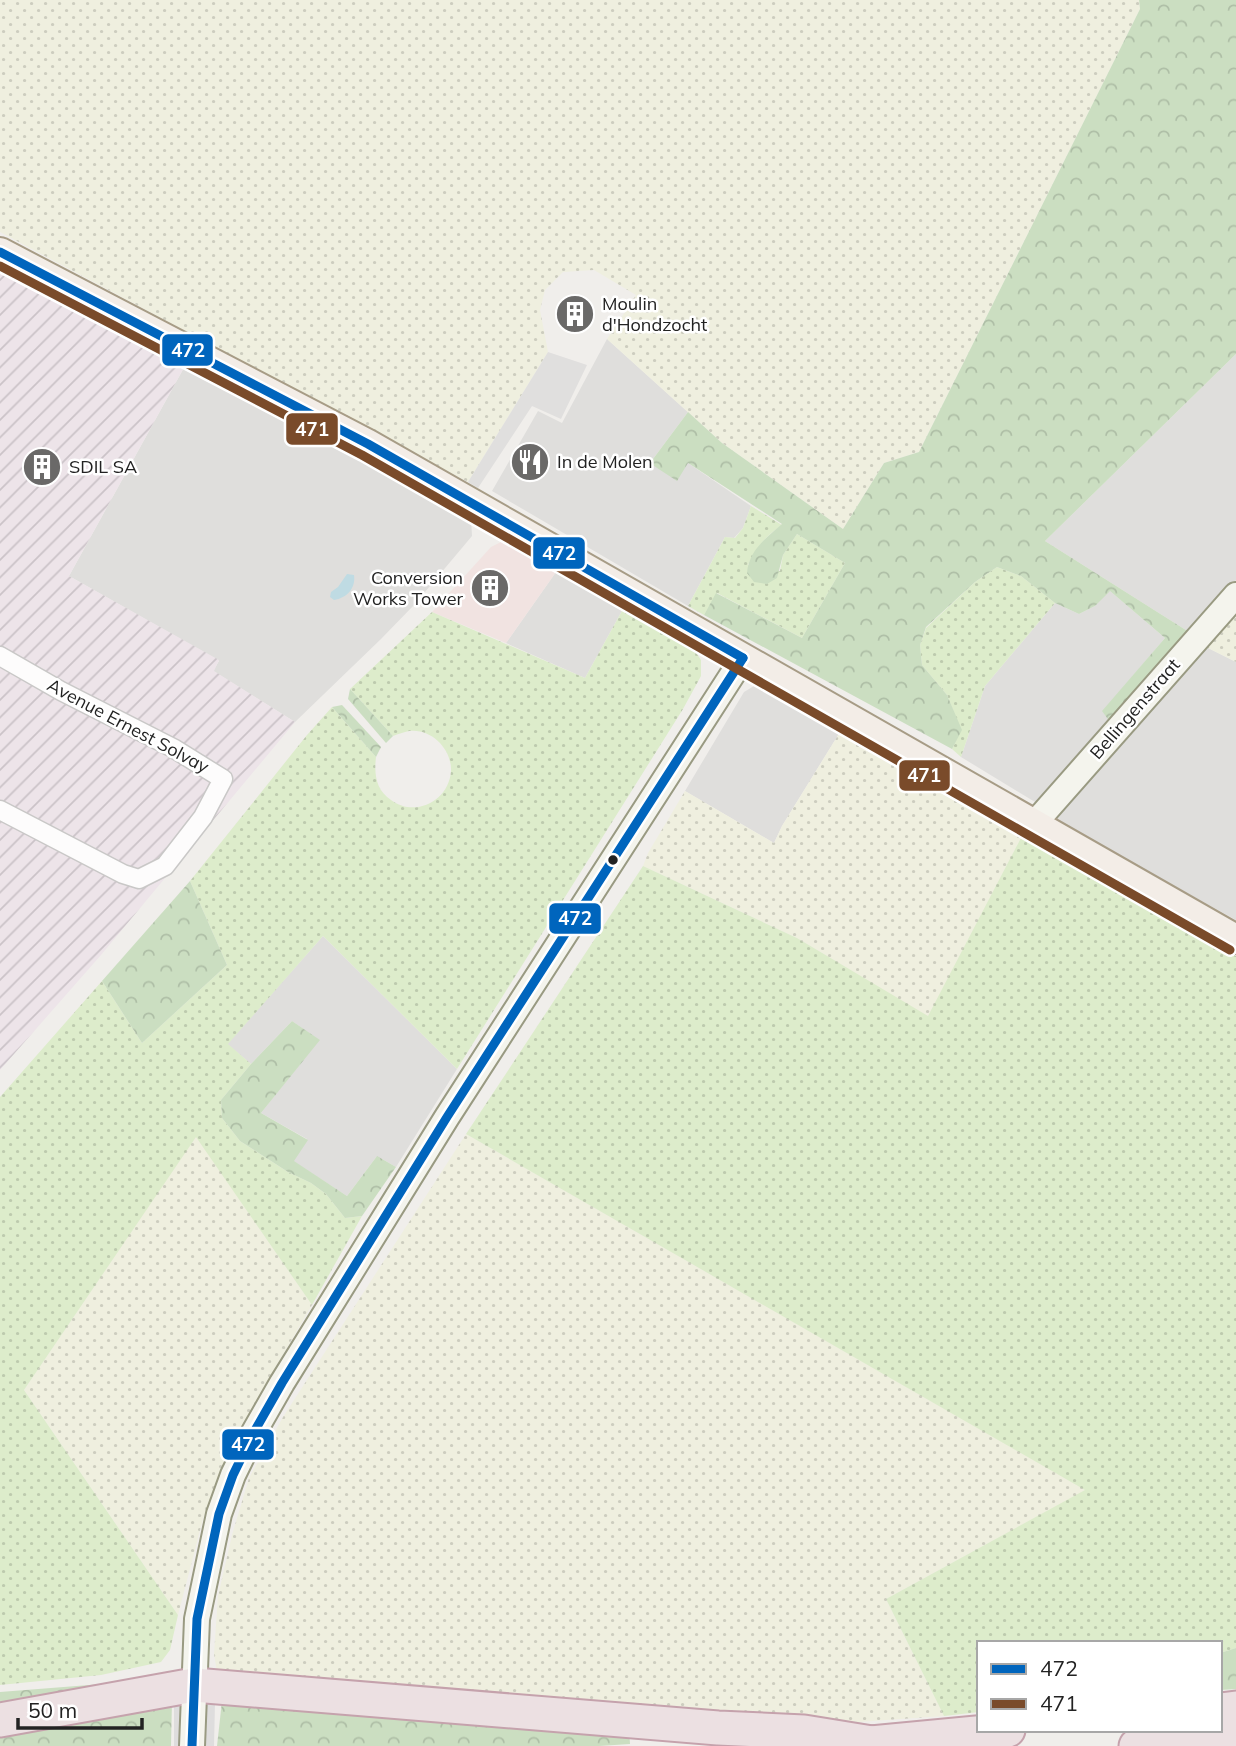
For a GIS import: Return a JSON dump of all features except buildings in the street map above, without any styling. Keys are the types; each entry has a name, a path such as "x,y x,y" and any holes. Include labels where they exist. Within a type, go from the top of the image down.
{"highway":[{"path":"0,1720 194,1694 804,1732 872,1743"},
{"path":"830,1746 987,1732"},
{"path":"1136,1746 1236,1736"}],"main road":[{"path":"0,252 368,444 1236,939"},
{"name":"Bellingenstraat","path":"1034,824 1236,595"},
{"path":"192,1746 197,1619 219,1514 233,1475 254,1433 447,1117 743,658"}],"street":[{"name":"Avenue Ernest Solvay","path":"0,656 61,691 173,747 223,779 203,817 164,866 139,879 123,874 0,810"}],"shaded area":[{"path":"0,269 186,364 69,576 219,660 214,671 295,722 101,955 0,1070"},
{"path":"607,339 688,412 653,459 688,463 751,506 743,528 734,538 725,537 688,606 492,491 538,411 562,423"},
{"path":"548,352 587,365 561,419 532,406 478,488 468,482"},
{"path":"1236,354 1236,580 1189,632 1045,541"},
{"path":"186,364 471,519 472,536 414,605 295,722 213,671 219,661 69,576"},
{"path":"505,540 556,572 506,643 432,612 491,547"},
{"path":"556,572 623,609 585,678 506,643"},
{"path":"1109,590 1165,638 1103,711 1110,722 1040,805 961,757 985,686 1055,603 1079,614 1095,606"},
{"path":"1202,645 1236,662 1236,920 1053,819"},
{"path":"754,686 771,688 840,732 774,843 685,791 744,692"},
{"path":"323,936 457,1069 396,1167 377,1156 347,1196 293,1161 307,1139 261,1113 319,1040 292,1021 251,1064 227,1044"}],"green space":[{"path":"0,0 1139,0 1140,9 919,452 884,463 843,529 722,443 607,339 636,295 594,270 563,272 545,290 540,310 548,352 468,482 0,232"},
{"path":"1139,0 1236,0 1236,354 1045,541 1189,632 1110,722 1102,711 1165,638 1110,591 1095,606 1079,614 1055,603 1021,576 997,567 975,582 926,627 920,645 922,665 947,695 962,730 952,749 704,615 716,593 802,638 845,563 797,534 783,555 777,578 767,584 754,582 747,573 751,558 759,545 782,524 688,463 677,481 651,464 688,412 722,443 843,529 884,463 919,452 1140,9"},
{"path":"751,506 782,525 762,542 748,565 780,571 783,555 797,534 845,563 802,638 717,593 704,615 688,606 725,537 735,538 743,528"},
{"path":"997,567 1021,576 1055,603 985,686 961,757 952,749 961,730 947,695 922,665 920,645 926,628 975,582"},
{"path":"1236,607 1236,662 1202,645"},
{"path":"623,609 693,648 701,660 701,676 683,709 457,1069 323,936 228,1044 251,1064 221,1100 222,1118 240,1141 326,1194 345,1218 362,1216 312,1305 196,1137 24,1390 178,1615 170,1650 161,1662 101,1675 0,1685 0,1097 102,981 142,1043 227,965 190,881 332,707 376,757 377,782 382,792 391,800 400,805 420,807 429,804 444,791 451,771 448,755 439,742 417,731 393,736 350,689 432,612 585,678"},
{"path":"350,689 393,736 386,743 348,699"},
{"path":"342,705 381,747 376,757 332,707"},
{"path":"840,732 1023,834 928,1017 797,938 643,866 685,791 774,843"},
{"path":"1023,834 1236,956 1236,1648 1222,1652 1222,1641 977,1641 977,1712 944,1716 886,1599 1085,1490 466,1134 643,866 797,938 928,1016"},
{"path":"190,881 227,965 142,1043 102,981"},
{"path":"292,1021 320,1040 261,1113 308,1140 294,1161 347,1196 377,1156 396,1167 362,1216 345,1218 326,1194 240,1141 222,1118 221,1100"},
{"path":"466,1134 1086,1490 886,1599 944,1716 858,1722 217,1672 214,1654 218,1596 249,1478 283,1417"},
{"path":"196,1136 312,1305 260,1394 226,1462 203,1519 178,1615 24,1390"},
{"path":"1236,1648 1236,1689 1222,1690 1222,1652"},
{"path":"140,1681 0,1711 0,1692"},
{"path":"172,1700 171,1746 0,1746 0,1730"},
{"path":"222,1701 629,1730 630,1744 217,1746"}],"water":[{"path":"347,574 354,575 350,592 334,600 330,597 331,592"}],"pier":[{"path":"215,1703 214,1746 174,1746 174,1704"}],"transit line":[{"name":"472","path":"0,252 368,444 743,658"},
{"name":"471","path":"0,266 362,455 1230,950"},
{"name":"472","path":"192,1746 197,1619 219,1514 233,1475 254,1432 447,1117 743,658"}],"place":[{"name":"Moulin d'Hondzocht","path":"575,314"},
{"name":"In de Molen","path":"530,462"},
{"name":"SDIL SA","path":"42,467"},
{"name":"Conversion Works Tower","path":"490,588"}]}
